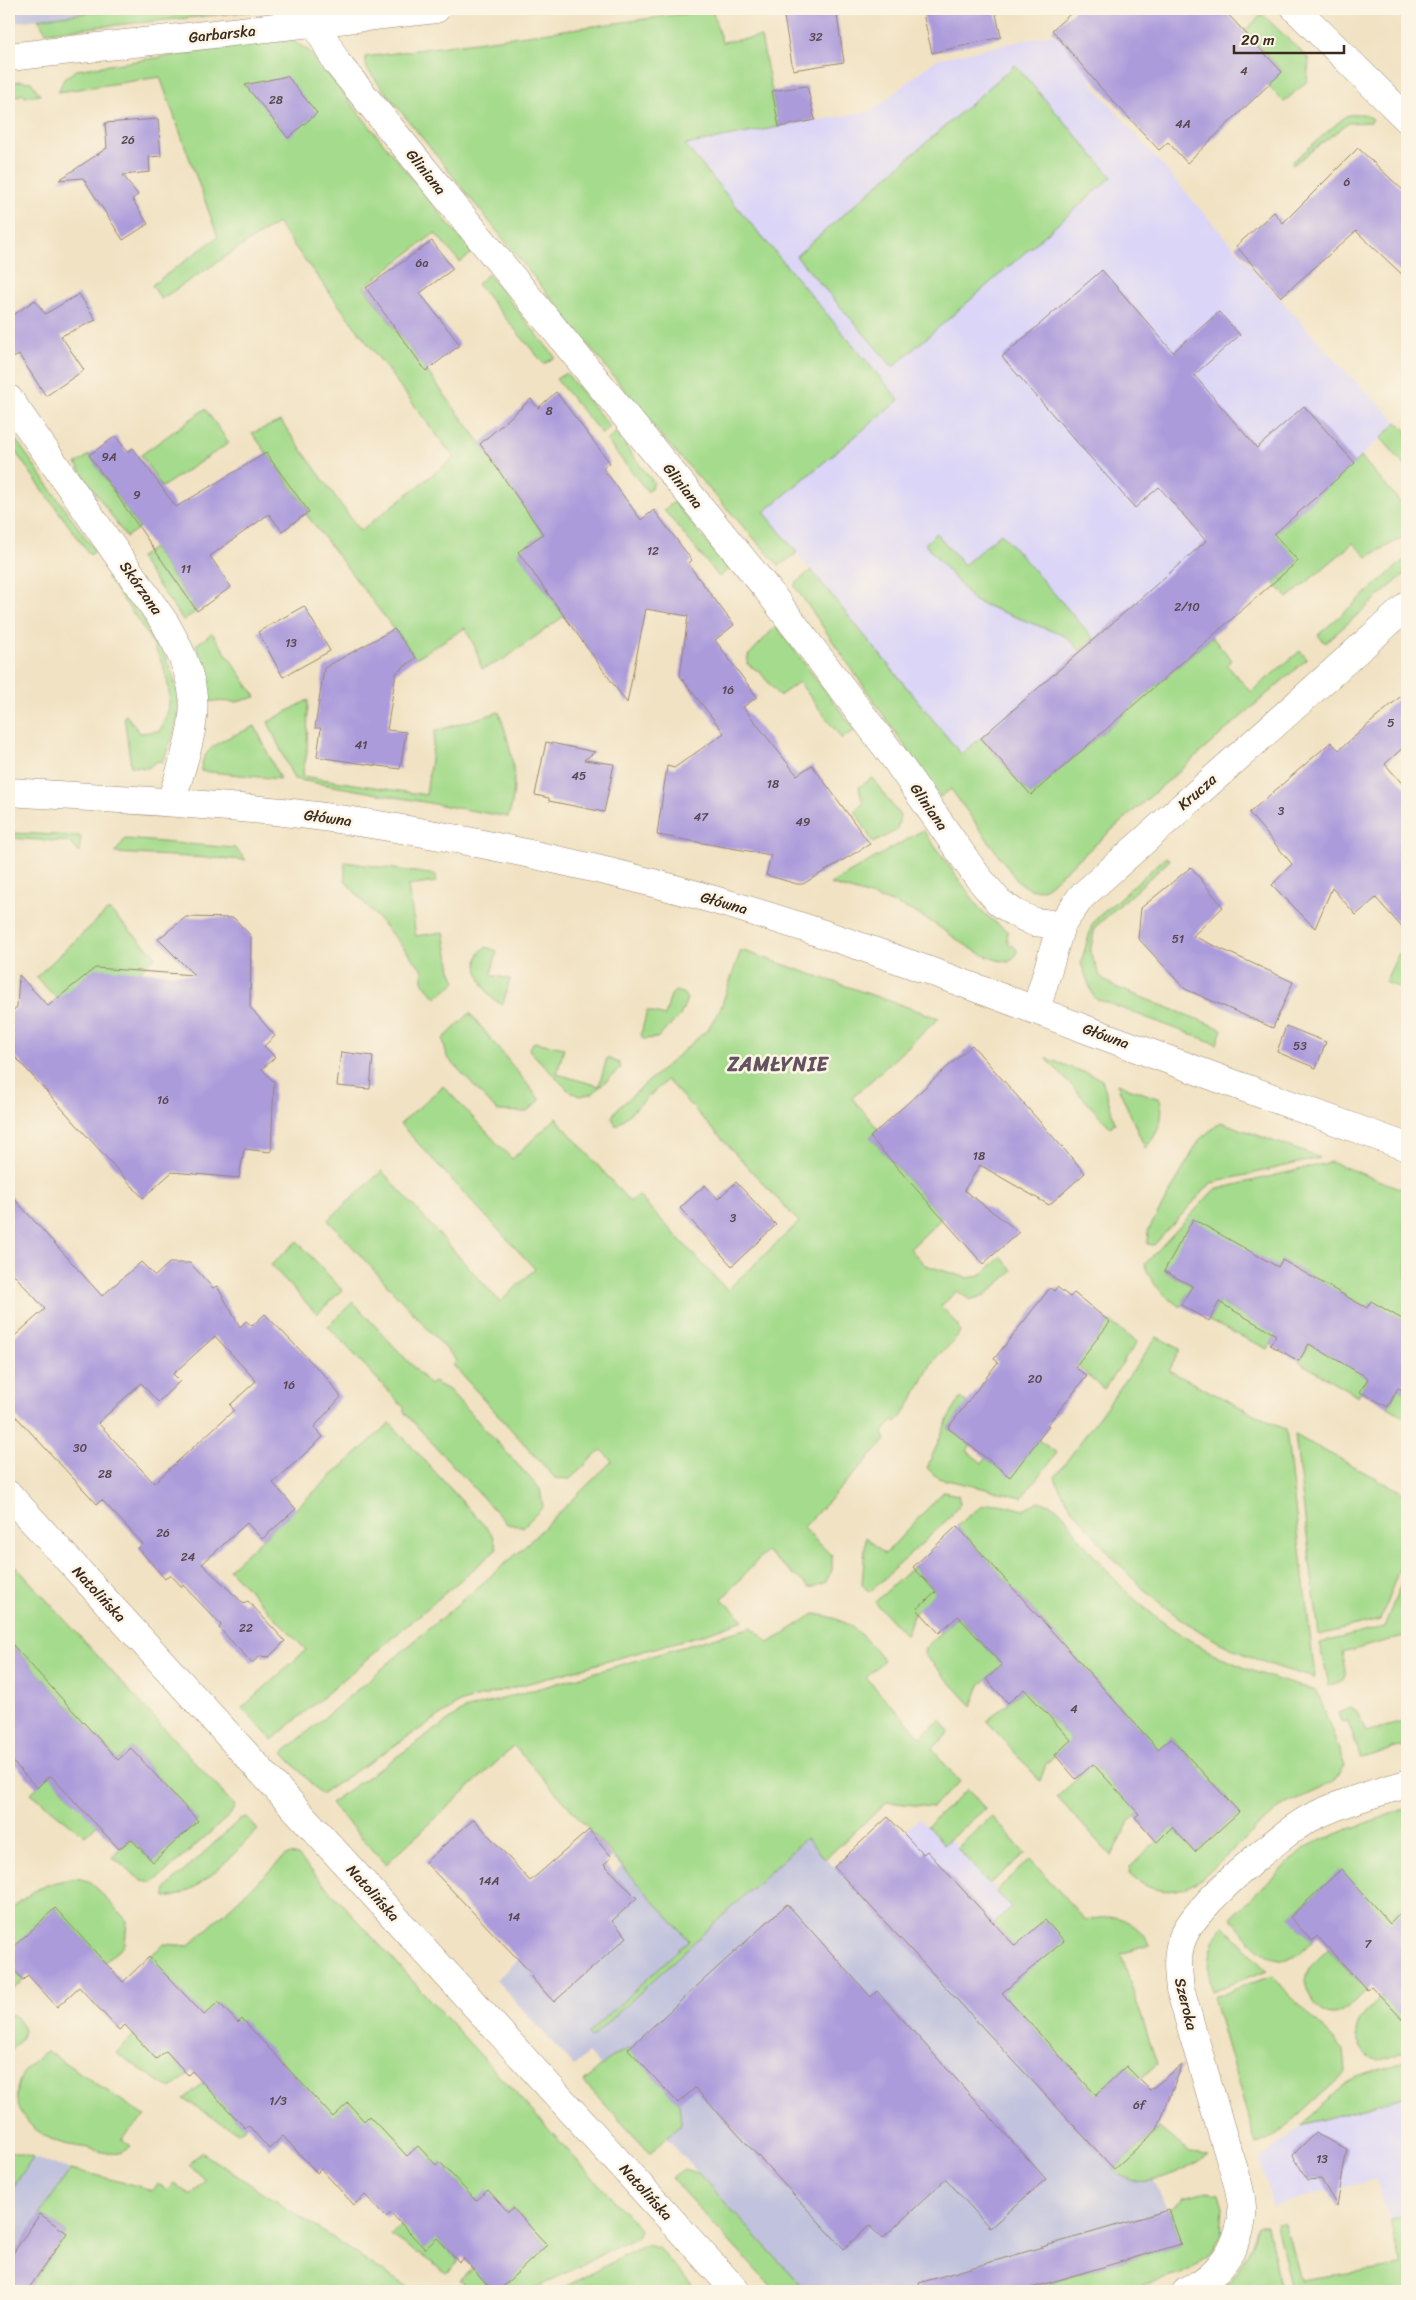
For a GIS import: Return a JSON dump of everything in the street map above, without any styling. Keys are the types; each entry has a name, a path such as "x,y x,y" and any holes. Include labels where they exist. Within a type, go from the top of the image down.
{"street":[{"name":"Garbarska","path":"9,57 316,24 436,9"},
{"path":"1296,9 1407,119"},
{"name":"Gliniana","path":"316,24 337,63 767,589 893,756 977,876 998,902 1034,922 1061,926"},
{"name":"Skórzana","path":"9,399 165,623 181,651 193,697 186,744 171,802"},
{"name":"Krucza","path":"1036,1010 1061,926 1081,897 1111,868 1407,606"},
{"name":"Główna","path":"9,792 171,802 292,814 377,825 529,854 623,875 736,906 840,939 1407,1147"},
{"name":"Natolińska","path":"9,1495 736,2291"},
{"name":"Szeroka","path":"1186,2291 1205,2280 1227,2257 1236,2238 1242,2206 1234,2171 1180,1989 1178,1972 1182,1937 1191,1922 1206,1905 1282,1836 1312,1818 1370,1795 1407,1784"}],"shaded area":[{"path":"9,9 119,9 9,23"},
{"path":"1055,34 1094,78 1090,82 1215,226 1340,366 1397,422 1361,457 1274,534 1298,561 1031,795 981,738 961,754 763,512 899,400 684,144 872,111 937,59"},
{"path":"919,1818 944,1844 950,1839 1011,1907 989,1929 992,1921 927,1851 923,1854 903,1833"},
{"path":"807,1838 834,1867 861,1841 1142,2144 1115,2169 1145,2181 1153,2180 1169,2210 1181,2244 1021,2291 806,2291 594,2059 588,2053 574,2066 496,1980 621,1867 612,1857 776,1866"},
{"path":"1407,2096 1407,2215 1390,2221 1377,2179 1273,2205 1260,2160 1302,2125"},
{"path":"9,2151 71,2169 9,2259"}],"green space":[{"path":"119,9 276,9 46,32 38,19"},
{"path":"712,10 722,42 761,37 779,127 685,145 899,400 764,512 797,553 779,566 663,438 367,69 365,57"},
{"path":"1262,14 1309,59 1307,81 1284,102 1268,86 1282,71 1245,31"},
{"path":"269,41 293,41 309,51 472,253 460,262 435,233 364,287 479,441 543,534 518,552 564,616 503,660 482,669 475,647 465,628 416,658 306,514 309,511 252,433 281,421 360,531 454,458 277,223 161,299 152,285 218,237 160,77 58,92 64,79 76,70"},
{"path":"1015,65 1112,177 893,367 796,256"},
{"path":"31,82 40,95 25,97 24,94 9,98 9,83"},
{"path":"1364,114 1373,119 1371,122 1348,123 1293,165 1291,163 1346,116"},
{"path":"488,274 555,357 544,364 477,284"},
{"path":"566,373 610,427 602,434 556,379"},
{"path":"205,409 229,443 162,487 141,455"},
{"path":"1397,422 1407,431 1407,468 1381,438"},
{"path":"9,430 95,551 90,555 9,443"},
{"path":"615,433 654,483 648,492 607,441"},
{"path":"89,455 139,528 126,537 76,464"},
{"path":"1361,457 1407,510 1407,535 1367,557 1353,543 1288,598 1274,583 1298,561 1274,534"},
{"path":"674,502 729,569 719,577 664,510"},
{"path":"936,533 964,565 1001,533 1094,639 1080,651 1065,636 974,601 925,544"},
{"path":"153,548 197,611 183,620 139,558"},
{"path":"1407,558 1407,572 1325,643 1318,635"},
{"path":"811,570 961,754 981,738 1031,795 1212,637 1232,660 1227,665 1251,692 1300,651 1307,659 1048,886 1033,890 1018,882 951,789 940,797 794,585"},
{"path":"110,574 154,636 171,669 176,687 179,712 173,734 162,762 157,761 148,768 131,766 124,716 126,715 140,733 160,731 167,715 169,688 158,654 149,637 107,578"},
{"path":"776,626 855,730 842,739 799,682 779,696 760,672 747,664 748,656"},
{"path":"212,633 256,697 236,702 209,701 204,665 196,645"},
{"path":"308,700 307,753 302,776 426,795 435,731 499,712 513,764 514,791 508,817 294,779 268,722"},
{"path":"255,726 280,779 201,771 202,761 213,747 229,737"},
{"path":"872,778 900,816 897,830 873,843 855,811 863,804 859,787"},
{"path":"923,830 983,913 1007,931 1008,943 1017,949 1017,954 1009,962 997,960 973,949 929,920 908,909 830,884"},
{"path":"9,833 81,836 79,853 70,842 9,838"},
{"path":"125,839 235,848 246,860 115,853"},
{"path":"1166,857 1170,860 1095,927 1090,952 1100,976 1113,986 1222,1029 1217,1044 1094,998 1081,963 1092,925 1097,918"},
{"path":"345,862 436,875 436,882 408,886 416,936 444,932 451,970 456,982 436,998 423,983 423,970 347,883 345,880"},
{"path":"107,911 110,911 156,956 130,982 69,1011 36,977"},
{"path":"486,947 497,951 491,975 510,979 503,1004 490,996 480,979 477,960 480,952"},
{"path":"741,950 939,1018 852,1098 878,1129 870,1137 942,1218 910,1249 925,1265 967,1278 980,1276 1001,1257 1013,1271 985,1295 970,1300 957,1291 941,1306 957,1324 960,1331 957,1336 932,1363 902,1416 896,1423 893,1421 883,1432 886,1440 803,1528 832,1556 832,1570 825,1583 810,1588 766,1551 722,1599 744,1620 701,1635 461,1702 321,1794 283,1753 520,1551 612,1461 601,1450 570,1479 555,1478 453,1365 457,1361 328,1220 382,1171 500,1302 535,1269 400,1124 443,1086 512,1159 556,1118 630,1202 638,1195 727,1290 799,1222 667,1080 616,1126 612,1117 616,1110 708,1029 721,1007"},
{"path":"1399,953 1407,956 1407,990 1385,982"},
{"path":"675,991 683,993 687,999 680,1016 657,1038 643,1039 641,1034 647,1011 665,1016 671,995"},
{"path":"470,1013 540,1100 527,1112 497,1111 447,1057 443,1039"},
{"path":"534,1042 564,1048 557,1074 599,1086 607,1058 619,1063 621,1068 593,1093 580,1096 570,1092 530,1051 529,1048"},
{"path":"1046,1058 1102,1079 1115,1123 1110,1127"},
{"path":"1117,1084 1160,1099 1161,1119 1157,1132 1145,1148"},
{"path":"1221,1122 1320,1158 1211,1183 1154,1245 1147,1244 1148,1231 1200,1139"},
{"path":"1331,1162 1407,1191 1407,1322 1371,1302 1367,1308 1282,1260 1278,1267 1164,1271 1192,1286 1180,1307 1163,1293 1150,1277 1145,1264 1214,1190"},
{"path":"297,1241 342,1290 317,1314 271,1265"},
{"path":"353,1302 430,1385 434,1382 449,1390 540,1489 543,1507 523,1527 507,1524 328,1326"},
{"path":"1219,1302 1248,1319 1280,1327 1268,1349 1209,1321"},
{"path":"1110,1322 1137,1342 1104,1389 1076,1365"},
{"path":"1157,1337 1180,1349 1169,1371 1286,1430 1315,1678 1249,1656 1219,1642 1191,1626 1165,1607 1140,1586 1116,1561 1071,1507 1058,1485 1055,1477"},
{"path":"1309,1344 1371,1372 1358,1396 1299,1362"},
{"path":"1398,1388 1407,1393 1407,1418 1388,1407"},
{"path":"961,1398 968,1403 948,1428 971,1446 967,1451 982,1463 986,1458 1010,1476 1038,1440 1057,1453 1022,1497 938,1478 927,1468 948,1419"},
{"path":"390,1423 493,1535 497,1549 272,1740 242,1708 306,1650 229,1569"},
{"path":"1295,1435 1407,1495 1407,1548 1380,1620 1319,1635"},
{"path":"943,1492 958,1495 960,1504 949,1518 870,1592 862,1585 866,1537 885,1554"},
{"path":"1038,1501 1052,1505 1060,1511 1107,1571 1158,1619 1222,1658 1268,1677 1317,1691 1345,1766 1332,1783 1280,1807 1197,1882 1188,1886 1170,1891 1153,1889 1129,1874 1130,1867 1172,1827 1195,1852 1239,1812 1172,1738 1158,1749 957,1526 987,1504 1024,1510"},
{"path":"9,1559 235,1806 230,1815 153,1883 142,1881 112,1857 131,1839 153,1862 198,1821 131,1748 118,1760 9,1641"},
{"path":"913,1567 936,1592 914,1613 906,1636 875,1602"},
{"path":"1407,1569 1407,1635 1342,1653 1346,1670 1345,1678 1342,1681 1329,1685 1320,1643 1384,1627"},
{"path":"814,1614 837,1619 854,1629 884,1660 866,1678 921,1737 940,1720 950,1732 932,1749 960,1782 932,1807 887,1802 825,1859 806,1838 591,2038 588,2034 689,1940 514,1746 386,1864 330,1803 464,1710 752,1627 769,1643"},
{"path":"958,1616 1002,1665 980,1685 972,1706 924,1654 925,1648"},
{"path":"1024,1689 1071,1740 1046,1764 1040,1781 987,1721"},
{"path":"1350,1708 1357,1711 1366,1732 1407,1721 1407,1745 1361,1758 1348,1722 1342,1723 1338,1713"},
{"path":"1093,1764 1114,1787 1126,1777 1151,1803 1129,1822 1111,1856 1057,1797"},
{"path":"50,1775 73,1800 108,1814 85,1836 31,1793"},
{"path":"968,1789 985,1809 944,1844 927,1826"},
{"path":"1407,1808 1407,1934 1395,1920 1390,1924 1341,1870 1290,1916 1312,1941 1294,1957 1284,1959 1266,1954 1250,1941 1230,1918 1305,1848 1322,1839"},
{"path":"992,1816 1025,1854 989,1884 957,1848"},
{"path":"247,1818 258,1830 215,1872 191,1889 165,1898 166,1888 239,1820"},
{"path":"290,1854 298,1856 640,2229 637,2237 530,2291 498,2291 547,2245 513,2208 508,2212 488,2191 476,2201 440,2162 436,2165 418,2146 407,2156 364,2121 348,2103 333,2117 242,2020 238,2023 218,2002 204,2015 149,1957 164,1944 189,1946 284,1857"},
{"path":"1030,1859 1085,1920 1118,1918 1135,1926 1147,1940 1149,1945 1121,1954 1157,2064 1140,2079 1126,2066 1096,2095 974,1963 989,1929 1011,1907 996,1891"},
{"path":"77,1878 91,1882 127,1921 125,1944 105,1962 55,1908 9,1951 9,1912 32,1892 40,1888 56,1882"},
{"path":"1223,1925 1267,1970 1212,1991 1209,1965 1210,1956 1214,1941"},
{"path":"1328,1949 1367,1990 1347,2008 1333,2015 1327,2014 1316,2006 1305,1980 1309,1968"},
{"path":"9,1964 23,1980 14,1989 9,1985"},
{"path":"1272,1976 1344,2050 1346,2072 1277,2135 1256,2145 1213,1997"},
{"path":"1381,1997 1404,2020 1407,2018 1407,2050 1388,2058 1377,2060 1365,2053 1356,2034 1357,2027 1364,2014"},
{"path":"9,2014 21,2023 24,2032 19,2042 9,2052"},
{"path":"134,2035 166,2051 188,2075 171,2089 116,2053"},
{"path":"628,2049 679,2103 681,2124 650,2153 584,2082 610,2058"},
{"path":"47,2051 145,2116 122,2139 131,2146 121,2152 105,2153 65,2144 55,2141 36,2130 26,2120 19,2108 18,2084 33,2061"},
{"path":"1407,2061 1407,2096 1302,2125 1343,2085 1356,2077"},
{"path":"203,2083 245,2128 238,2133 184,2099"},
{"path":"1160,2128 1190,2153 1209,2155 1175,2174 1148,2181 1135,2181 1124,2177 1114,2169"},
{"path":"9,2151 33,2158 9,2193"},
{"path":"201,2152 413,2291 27,2291 67,2233 40,2214 71,2169 153,2190 158,2184 167,2191 174,2183 191,2196 205,2179 189,2165"},
{"path":"684,2169 698,2173 806,2291 775,2291 671,2178"},
{"path":"1206,2191 1219,2193 1223,2207 1221,2235 1212,2252 1190,2271 1124,2291 1021,2291 1181,2244 1169,2210 1185,2197"},
{"path":"1407,2215 1407,2291 1291,2291 1276,2224 1285,2223 1300,2281 1402,2266 1390,2221"},
{"path":"402,2224 437,2238 459,2262 447,2273 391,2235"},
{"path":"1258,2226 1267,2226 1281,2291 1219,2291 1233,2277 1243,2262"},
{"path":"645,2245 658,2248 697,2291 557,2291"},
{"path":"472,2268 493,2291 475,2291 460,2281"}],"building":[{"path":"836,9 844,62 793,70 783,11"},
{"path":"922,9 995,9 1001,37 932,53"},
{"path":"1076,9 1223,9 1282,72 1187,163 1168,142 1159,150 1100,87 1052,30"},
{"path":"287,76 317,113 288,138 245,85"},
{"path":"807,86 815,120 779,127 772,91"},
{"path":"158,119 161,156 149,157 150,172 123,175 138,195 132,199 148,224 123,240 83,178 59,180 107,148 105,123"},
{"path":"1358,148 1407,194 1407,279 1356,231 1281,297 1236,246 1274,212 1283,223"},
{"path":"432,241 453,269 420,293 460,345 426,371 366,288"},
{"path":"1102,270 1173,352 1219,312 1240,335 1194,375 1257,448 1304,406 1355,463 1274,534 1298,561 1031,795 981,738 1206,541 1159,487 1135,508 1002,357"},
{"path":"79,294 96,320 61,336 84,370 46,396 19,355 9,360 9,318 35,300 45,314"},
{"path":"556,392 610,463 603,468 641,520 654,510 692,560 688,564 734,625 715,640 757,697 743,707 797,775 812,765 870,844 803,884 766,875 771,855 657,835 667,766 674,768 724,733 680,676 688,616 646,609 627,703 518,552 543,534 480,444 531,399 538,408"},
{"path":"116,436 127,452 133,448 176,507 266,453 309,512 282,531 269,514 210,556 231,587 197,611 89,455"},
{"path":"304,606 330,651 283,677 258,632"},
{"path":"394,629 416,658 396,673 387,730 406,732 400,769 317,757 321,728 315,728 324,668"},
{"path":"1407,691 1407,744 1385,764 1407,789 1407,933 1376,898 1356,915 1332,888 1315,928 1272,885 1292,864 1249,813 1331,742 1339,750"},
{"path":"546,742 595,752 584,760 614,764 604,812 549,801 549,798 535,795"},
{"path":"1191,867 1223,907 1193,936 1293,982 1273,1028 1185,989 1138,938 1141,908"},
{"path":"186,917 234,918 251,936 250,1007 275,1036 264,1046 275,1057 262,1069 274,1082 271,1152 244,1149 239,1178 172,1172 143,1198 9,1050 9,1014 17,1007 19,975 48,1006 95,968 194,975 158,939"},
{"path":"1286,1026 1326,1042 1316,1068 1277,1052"},
{"path":"972,1045 1085,1173 1049,1205 980,1165 964,1190 1019,1232 983,1264 870,1137"},
{"path":"341,1052 373,1056 370,1089 337,1086"},
{"path":"736,1182 776,1225 732,1266 680,1208 705,1185 718,1199"},
{"path":"9,1193 102,1296 141,1262 155,1276 169,1263 190,1263 213,1288 217,1286 240,1327 246,1321 252,1326 265,1314 325,1376 341,1397 314,1427 323,1437 273,1483 296,1509 262,1539 247,1523 202,1564 244,1604 248,1601 285,1641 269,1657 260,1656 252,1663 219,1628 221,1625 183,1585 182,1587 170,1574 165,1579 138,1548 143,1544 102,1500 97,1504 9,1409 9,1341 45,1309 9,1269","holes":["215,1336 256,1381 230,1405 234,1410 154,1483 98,1423 141,1383 158,1402 180,1381 173,1374"]},
{"path":"1193,1219 1278,1267 1282,1260 1367,1308 1371,1301 1407,1322 1407,1393 1398,1388 1388,1407 1360,1392 1368,1378 1309,1344 1299,1361 1270,1345 1276,1335 1219,1302 1209,1321 1181,1305 1192,1286 1164,1271"},
{"path":"1057,1287 1070,1297 1074,1293 1110,1322 1075,1367 1087,1376 1047,1425 1049,1426 1010,1477 948,1428 998,1362 994,1359 1050,1288 1054,1291"},
{"path":"957,1526 1158,1749 1171,1738 1239,1812 1195,1852 1172,1827 1157,1842 1135,1817 1139,1814 1093,1764 1076,1779 1055,1755 1071,1740 1024,1689 1008,1703 986,1679 1002,1665 958,1616 939,1633 917,1609 936,1592 913,1567"},
{"path":"9,1641 118,1760 131,1748 198,1821 153,1862 131,1839 119,1849 50,1775 37,1788 9,1758"},
{"path":"888,1817 923,1854 927,1851 1015,1946 1045,1920 1064,1941 1002,1993 1096,2095 1126,2066 1150,2090 1182,2065 1157,2130 1114,2169 834,1867"},
{"path":"474,1819 530,1881 589,1830 612,1857 604,1864 637,1898 612,1921 627,1937 554,2002 531,1977 533,1975 425,1862"},
{"path":"1341,1869 1390,1924 1407,1906 1407,2024 1371,1986 1367,1990 1317,1936 1312,1941 1290,1917"},
{"path":"787,1904 871,1997 877,1991 1046,2179 990,2228 946,2179 882,2239 869,2225 844,2249 695,2088 678,2103 628,2049"},
{"path":"55,1908 123,1982 149,1957 204,2015 218,2002 238,2023 242,2019 333,2117 348,2103 364,2121 369,2116 407,2156 418,2146 436,2165 440,2162 476,2201 488,2190 508,2212 513,2208 547,2245 498,2291 493,2291 463,2258 459,2262 437,2238 425,2249 391,2213 386,2217 365,2195 354,2205 321,2169 317,2173 283,2136 269,2149 248,2125 245,2128 192,2071 188,2075 166,2051 156,2059 125,2025 119,2030 79,1987 57,2007 28,1975 23,1980 9,1964 9,1951"},
{"path":"1315,2133 1347,2149 1337,2206 1321,2179 1307,2180 1293,2155"},
{"path":"1169,2210 1181,2244 1021,2291 921,2291 919,2283"},
{"path":"40,2214 67,2233 27,2291 9,2291 9,2259"}],"district":[{"name":"ZAMŁYNIE","path":"778,1064"}]}
